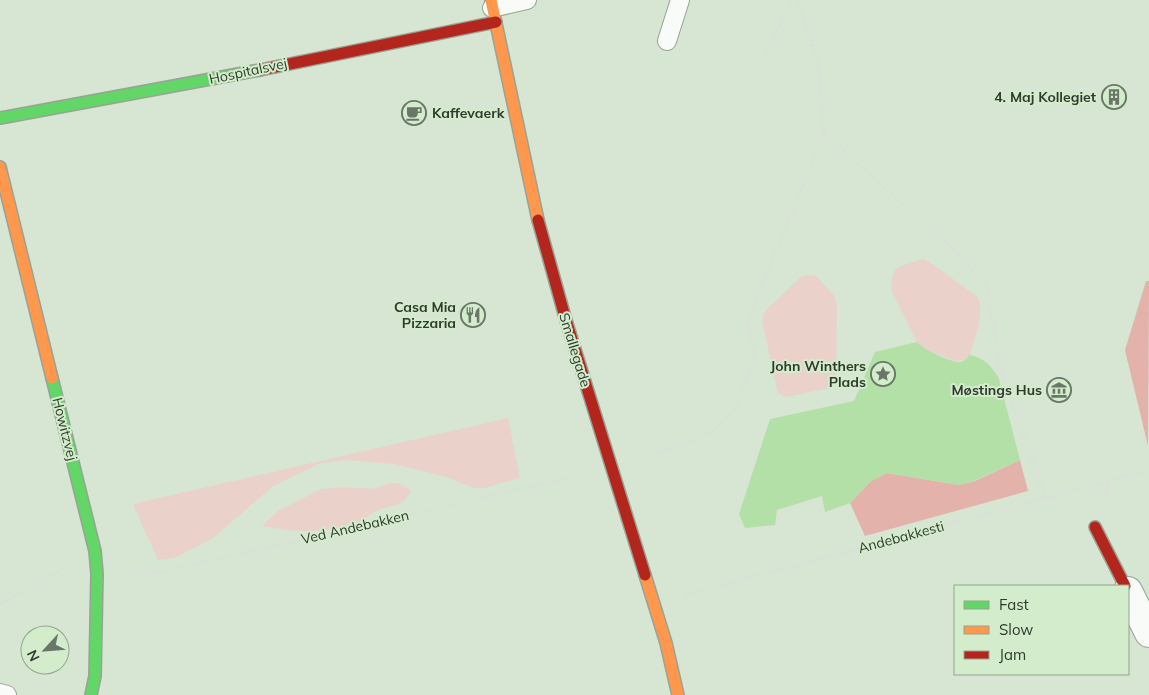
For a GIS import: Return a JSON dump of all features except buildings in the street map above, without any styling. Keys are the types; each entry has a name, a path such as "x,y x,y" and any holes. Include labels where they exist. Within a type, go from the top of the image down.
{"street":[{"name":"Hospitalsvej","path":"0,118 193,83 493,10"},
{"name":"Smallegade","path":"493,10 540,228 565,317 654,604 678,695"},
{"name":"Howitzvej","path":"0,167 95,551 97,574 95,676 91,695"},
{"path":"1095,527 1124,585"},
{"path":"1129,593 1149,633"}],"lane":[{"path":"493,10 527,0"},
{"path":"667,42 680,0"},
{"path":"0,693 6,695"}],"path":[{"path":"764,58 792,0"},
{"path":"798,0 817,57 824,133 955,251 987,287 1000,367 1045,498"},
{"name":"Ved Andebakken","path":"97,574 158,573 612,468 695,441 716,428 733,410 743,390 754,358 748,321 824,133"},
{"name":"Andebakkesti","path":"654,604 1149,470"},
{"path":"0,604 95,551"}],"shaded area":[{"path":"923,259 976,296 979,302 980,316 977,333 970,355 964,360 956,361 922,348 918,344 892,292 892,278 895,270 901,266"},
{"path":"806,275 816,276 835,297 837,306 836,379 829,388 786,397 778,393 777,390 762,320 766,310 801,277"},
{"path":"1146,281 1149,281 1148,446 1125,350"},
{"path":"917,342 931,352 956,362 962,362 970,355 983,360 990,366 999,379 1020,460 974,481 959,485 887,473 871,481 850,503 825,512 822,496 777,510 775,525 745,528 739,514 770,419 854,401 875,352"},
{"path":"508,418 520,478 484,488 473,488 447,477 394,464 347,460 321,463 273,486 212,539 174,558 158,560 133,504"},
{"path":"1020,460 1028,491 865,536 850,503 871,481 887,473 959,485 975,481"},
{"path":"397,483 411,490 406,499 399,504 377,510 354,524 319,531 285,530 262,526 278,511 321,489 345,487 372,489"}],"traffic: fast":[{"path":"0,118 260,70"},
{"path":"52,378 95,551 97,574 95,676 91,695"}],"traffic: slow":[{"path":"491,0 538,220"},
{"path":"0,167 52,378"},
{"path":"645,575 666,643 678,695"}],"traffic: jam":[{"path":"260,70 496,22"},
{"path":"538,220 565,317 645,575"},
{"path":"1095,527 1124,585"}],"place":[{"name":"4. Maj Kollegiet","path":"1114,97"},
{"name":"Kaffevaerk","path":"414,113"},
{"name":"Casa Mia Pizzaria","path":"473,315"},
{"name":"John Winthers Plads","path":"883,374"},
{"name":"Møstings Hus","path":"1059,390"}]}
